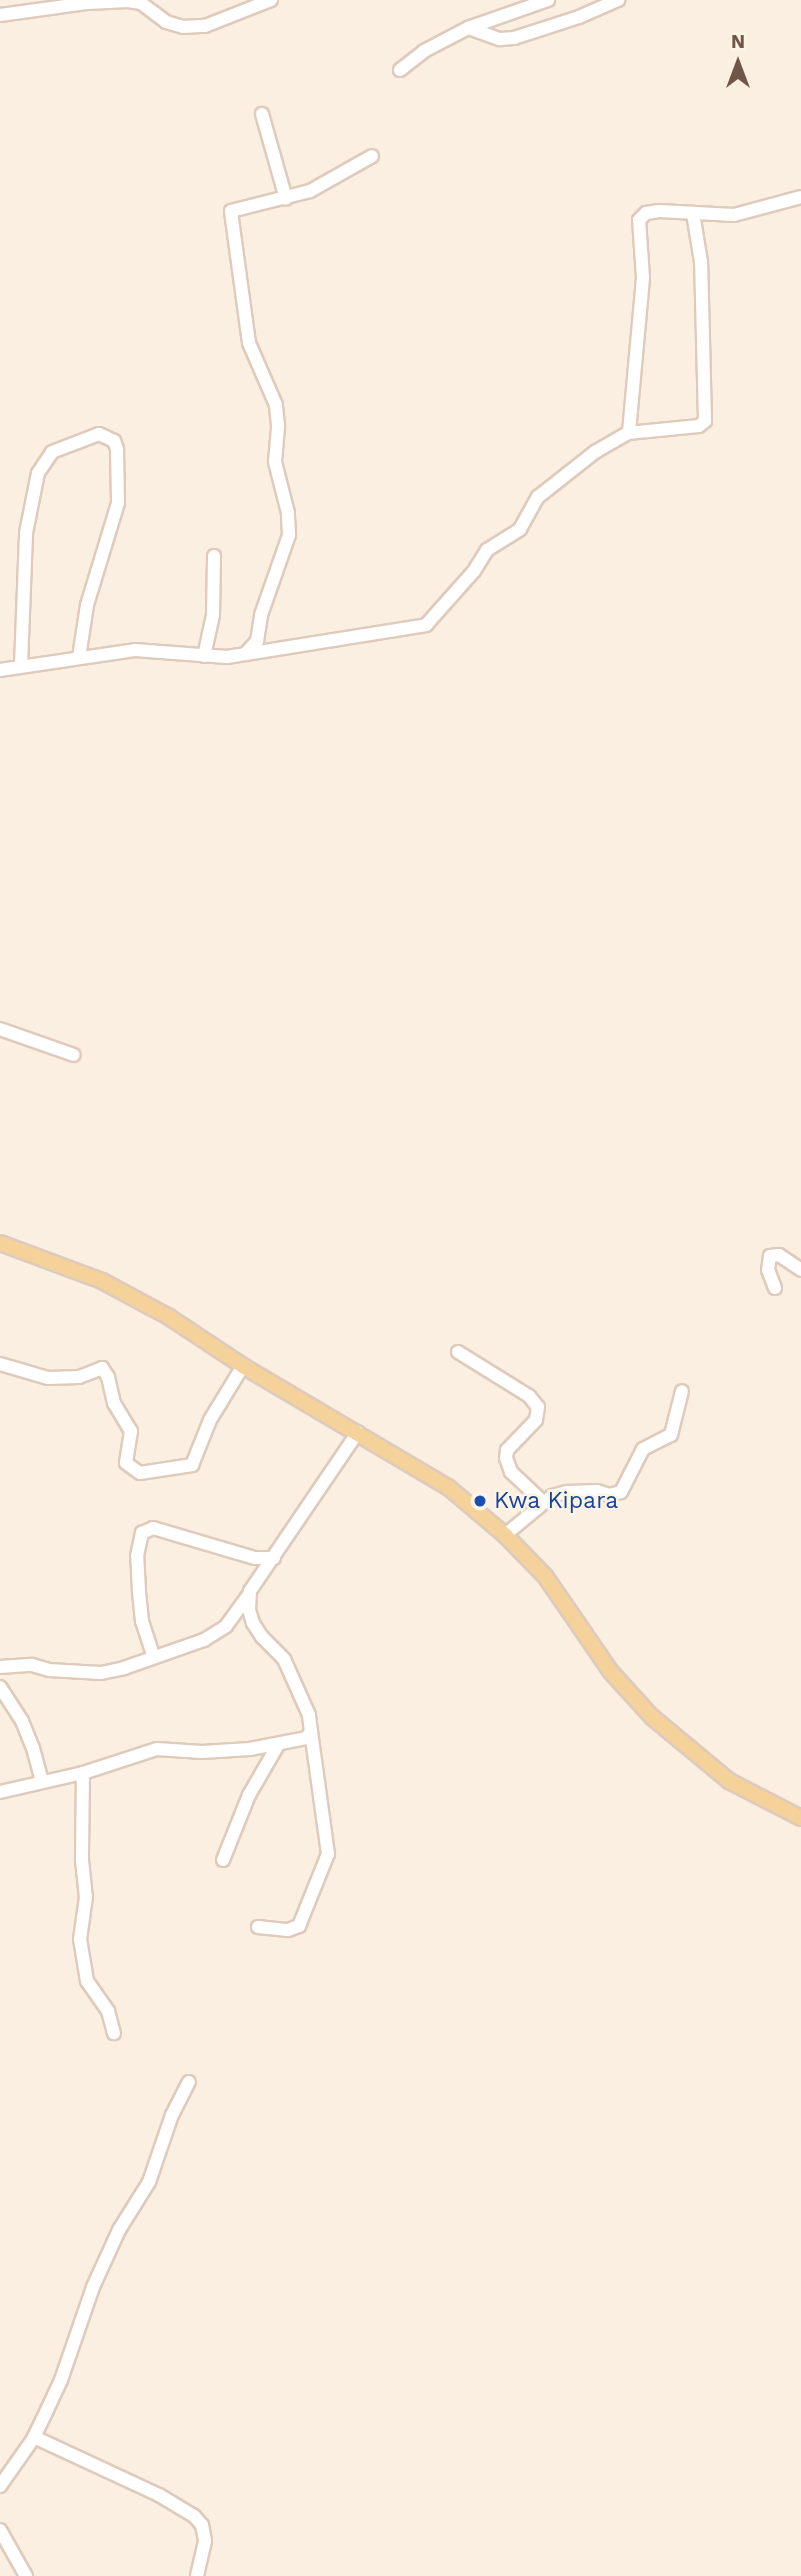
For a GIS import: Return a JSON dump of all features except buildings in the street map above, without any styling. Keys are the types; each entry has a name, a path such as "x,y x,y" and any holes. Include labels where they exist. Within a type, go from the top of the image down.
{"main road":[{"path":"0,1243 102,1281 169,1317 243,1366 448,1487 505,1535 545,1576 611,1672 652,1717 729,1781 801,1818"}],"street":[{"path":"0,15 88,3 128,1 141,3 166,22 183,27 205,26 271,0"},
{"path":"400,70 424,51 468,28 548,0"},
{"path":"468,28 500,39 514,38 579,17 618,0"},
{"path":"262,114 286,199"},
{"path":"244,654 257,641 261,615 289,535 288,513 275,462 278,425 276,405 249,344 241,294 240,263 230,216 237,208 286,199 310,191 372,156"},
{"path":"628,433 643,278 639,220 646,213 659,211 734,215 801,197"},
{"path":"0,670 135,650 204,656 244,654 426,625 474,571 487,551 520,529 546,489 628,433 699,426 705,421 701,262 693,213"},
{"path":"21,665 26,533 38,473 52,452 99,434 114,441 117,449 118,503 87,604 79,657"},
{"path":"204,656 213,615 214,556"},
{"path":"0,1029 74,1055"},
{"path":"775,1288 768,1270 770,1256 779,1255 801,1270"},
{"path":"458,1352 529,1396 538,1406 540,1414 507,1450 506,1458 511,1472 542,1502"},
{"path":"0,1364 48,1378 79,1377 102,1368 108,1377 114,1403 131,1432 126,1462 140,1473 192,1465 210,1420 243,1366"},
{"path":"505,1535 542,1502 567,1492 597,1491 609,1495 621,1492 643,1449 671,1435 682,1391"},
{"path":"0,1667 32,1665 49,1670 101,1673 204,1640 226,1626 358,1432"},
{"path":"153,1655 142,1621 139,1591 137,1556 142,1534 153,1528 255,1558 274,1558"},
{"path":"250,1591 249,1610 253,1623 290,1669 309,1715 328,1854 299,1926 288,1930 258,1927"},
{"path":"0,1687 22,1721 42,1782"},
{"path":"0,1792 83,1773 157,1749 202,1752 278,1745 306,1738 311,1732"},
{"path":"223,1860 240,1814 267,1760 278,1745"},
{"path":"83,1773 82,1860 86,1897 80,1939 87,1981 108,2011 114,2033"},
{"path":"0,2486 34,2437 61,2380 93,2287 119,2230 149,2182 172,2115 189,2082"},
{"path":"34,2437 159,2495 194,2516 202,2525 205,2541 197,2576"},
{"path":"0,2530 26,2576"}],"place":[{"name":"Kwa Kipara","path":"480,1501"}]}
